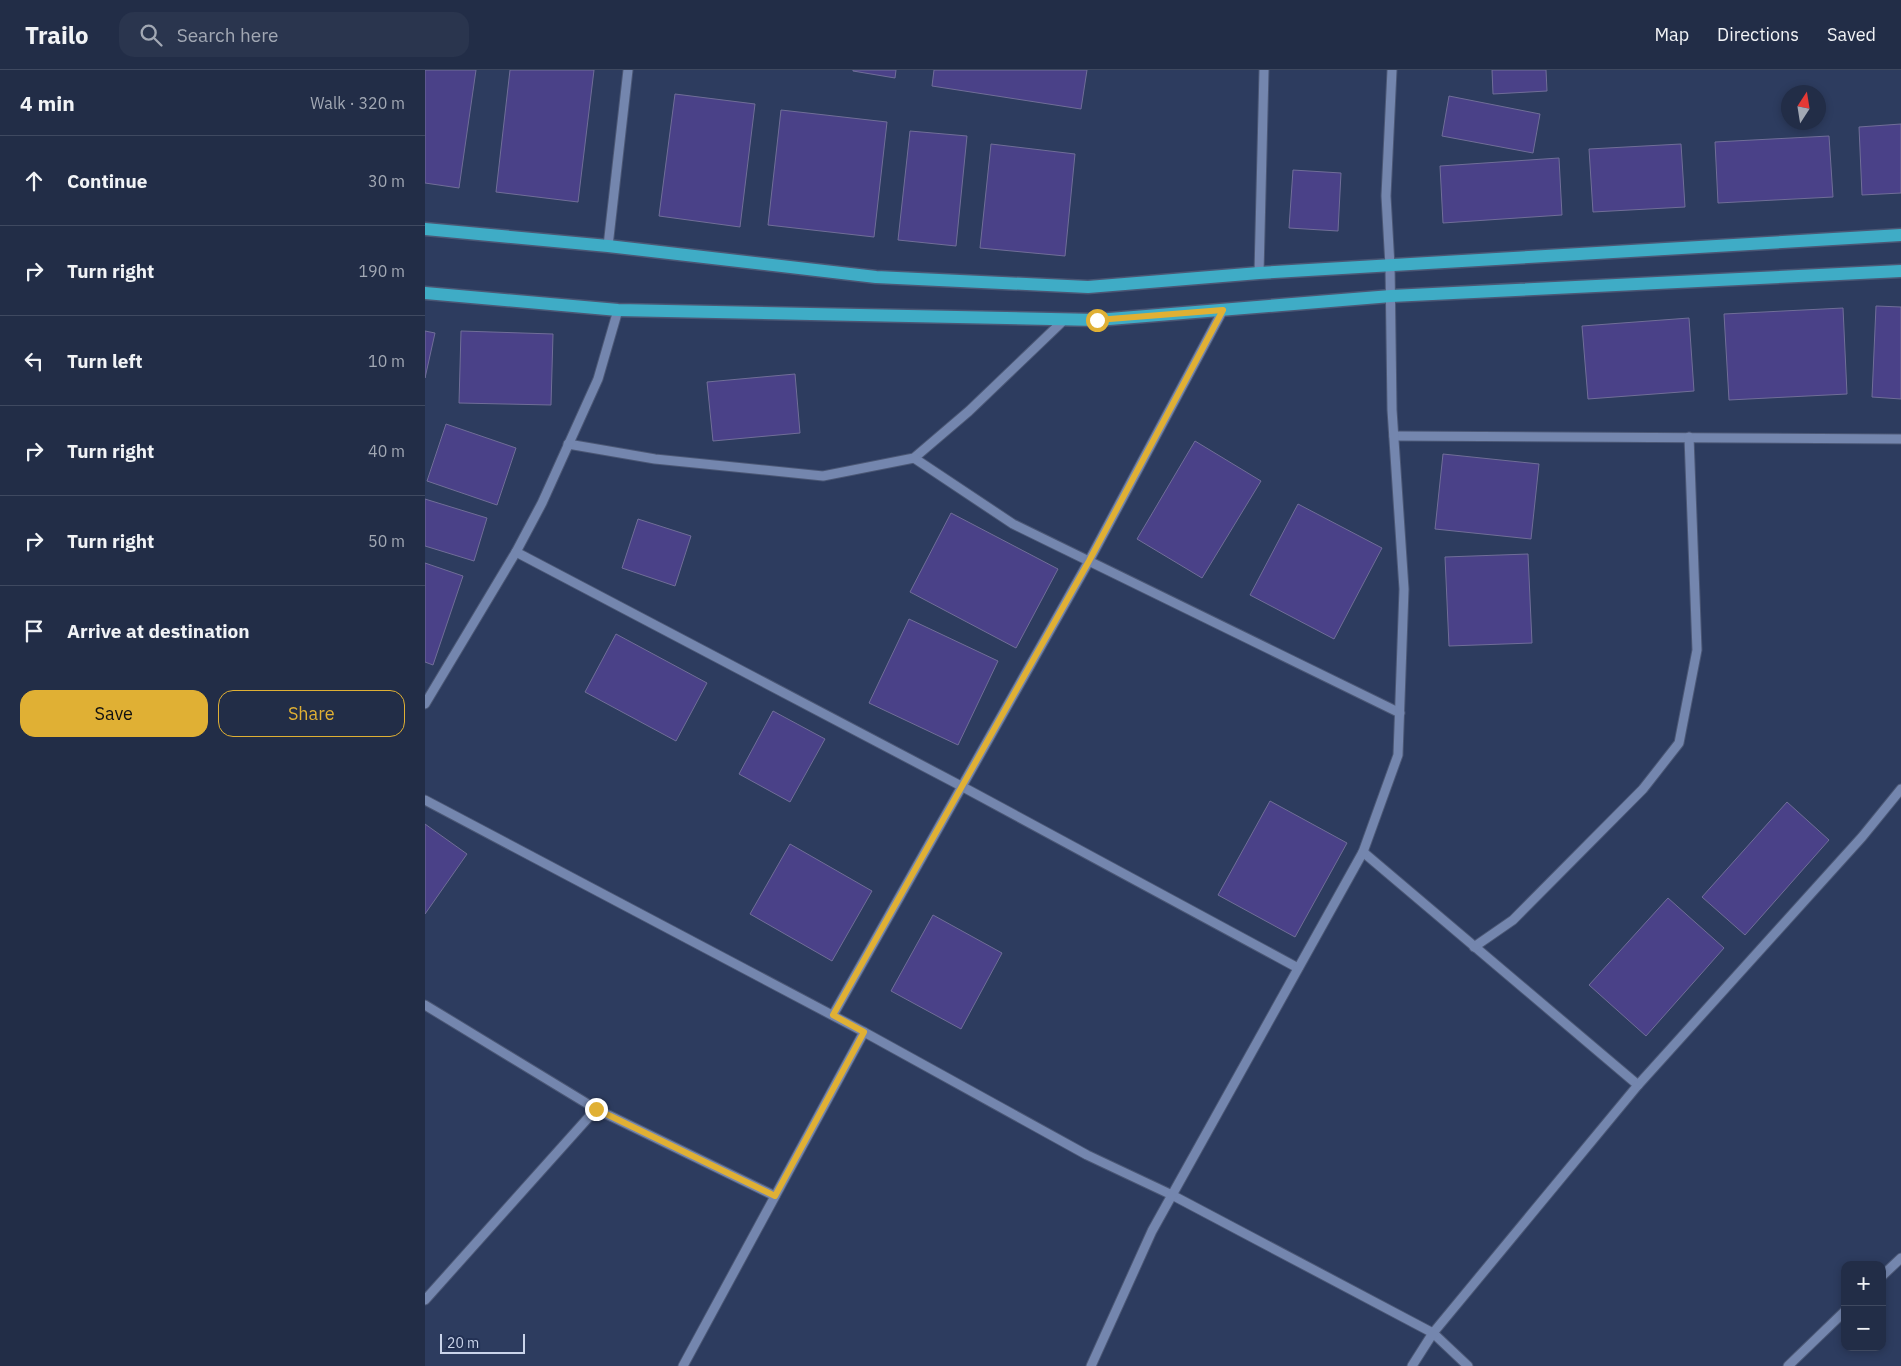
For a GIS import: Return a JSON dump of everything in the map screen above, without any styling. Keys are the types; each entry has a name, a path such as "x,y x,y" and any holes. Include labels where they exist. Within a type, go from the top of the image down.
{"main road":[{"path":"425,228 608,246 876,277 1078,286 1259,273 1901,235"},
{"path":"425,293 618,310 1097,320 1391,296 1901,271"}],"street":[{"path":"608,246 628,70"},
{"path":"1259,273 1264,70"},
{"path":"1091,1366 1152,1231 1363,852 1398,755 1403,589 1393,436 1391,296 1386,196 1392,70"},
{"path":"425,704 516,552 542,503 597,378 618,310"},
{"path":"833,1015 1089,561 1223,310"},
{"path":"568,444 655,459 823,476 914,458 969,411 1065,319"},
{"path":"1393,436 1689,436 1901,439"},
{"path":"1474,947 1513,920 1643,789 1679,743 1697,650 1689,436"},
{"path":"914,458 1013,524 1400,713"},
{"path":"516,552 963,787 1298,968"},
{"path":"1412,1366 1433,1333 1638,1085 1899,795"},
{"path":"425,800 833,1015 1087,1155 1172,1195 1433,1333 1468,1366"},
{"path":"1363,852 1638,1085"},
{"path":"425,1005 596,1109 775,1196"},
{"path":"683,1366 864,1032"},
{"path":"425,1300 596,1109"},
{"path":"1886,1272 1901,1258"},
{"path":"1787,1366 1841,1315"}],"building":[{"path":"425,70 476,70 459,188 425,183"},
{"path":"510,70 594,70 578,202 496,192"},
{"path":"853,70 896,70 895,78"},
{"path":"934,70 1087,70 1081,109 932,86"},
{"path":"1492,70 1546,70 1547,91 1493,94"},
{"path":"675,94 755,104 740,227 659,216"},
{"path":"1449,96 1540,114 1533,153 1442,136"},
{"path":"781,110 887,122 874,237 768,225"},
{"path":"1901,124 1901,193 1862,195 1859,127"},
{"path":"910,131 967,136 956,246 898,240"},
{"path":"1829,136 1833,197 1718,203 1715,142"},
{"path":"991,144 1075,154 1065,256 980,248"},
{"path":"1681,144 1685,207 1593,212 1589,149"},
{"path":"1559,158 1562,215 1443,223 1440,166"},
{"path":"1293,170 1341,173 1338,231 1289,228"},
{"path":"1876,306 1901,307 1901,399 1872,397"},
{"path":"1843,308 1847,394 1729,400 1724,314"},
{"path":"1689,318 1694,391 1588,399 1582,326"},
{"path":"425,331 435,333 425,378"},
{"path":"461,331 553,334 551,405 459,403"},
{"path":"795,374 800,433 713,441 707,382"},
{"path":"446,424 516,448 497,505 427,481"},
{"path":"1195,441 1261,481 1202,578 1137,539"},
{"path":"1443,454 1539,464 1531,539 1435,529"},
{"path":"425,499 487,518 474,561 425,546"},
{"path":"1298,504 1382,548 1334,639 1250,595"},
{"path":"951,513 1058,569 1016,648 910,592"},
{"path":"638,519 691,536 675,586 622,568"},
{"path":"1528,554 1532,643 1449,646 1445,557"},
{"path":"425,563 463,576 433,665 425,662"},
{"path":"909,619 998,661 958,745 869,703"},
{"path":"616,634 707,683 676,741 585,692"},
{"path":"773,711 825,739 790,802 739,774"},
{"path":"1270,801 1347,843 1295,937 1218,895"},
{"path":"1787,802 1829,840 1745,935 1702,897"},
{"path":"425,824 467,854 425,914"},
{"path":"790,844 872,891 832,961 750,914"},
{"path":"1668,898 1724,948 1646,1036 1589,985"},
{"path":"933,915 1002,953 961,1029 891,991"}],"route":[{"path":"596,1109 775,1196 864,1032 833,1015 1089,561 1223,310 1097,320"}]}
